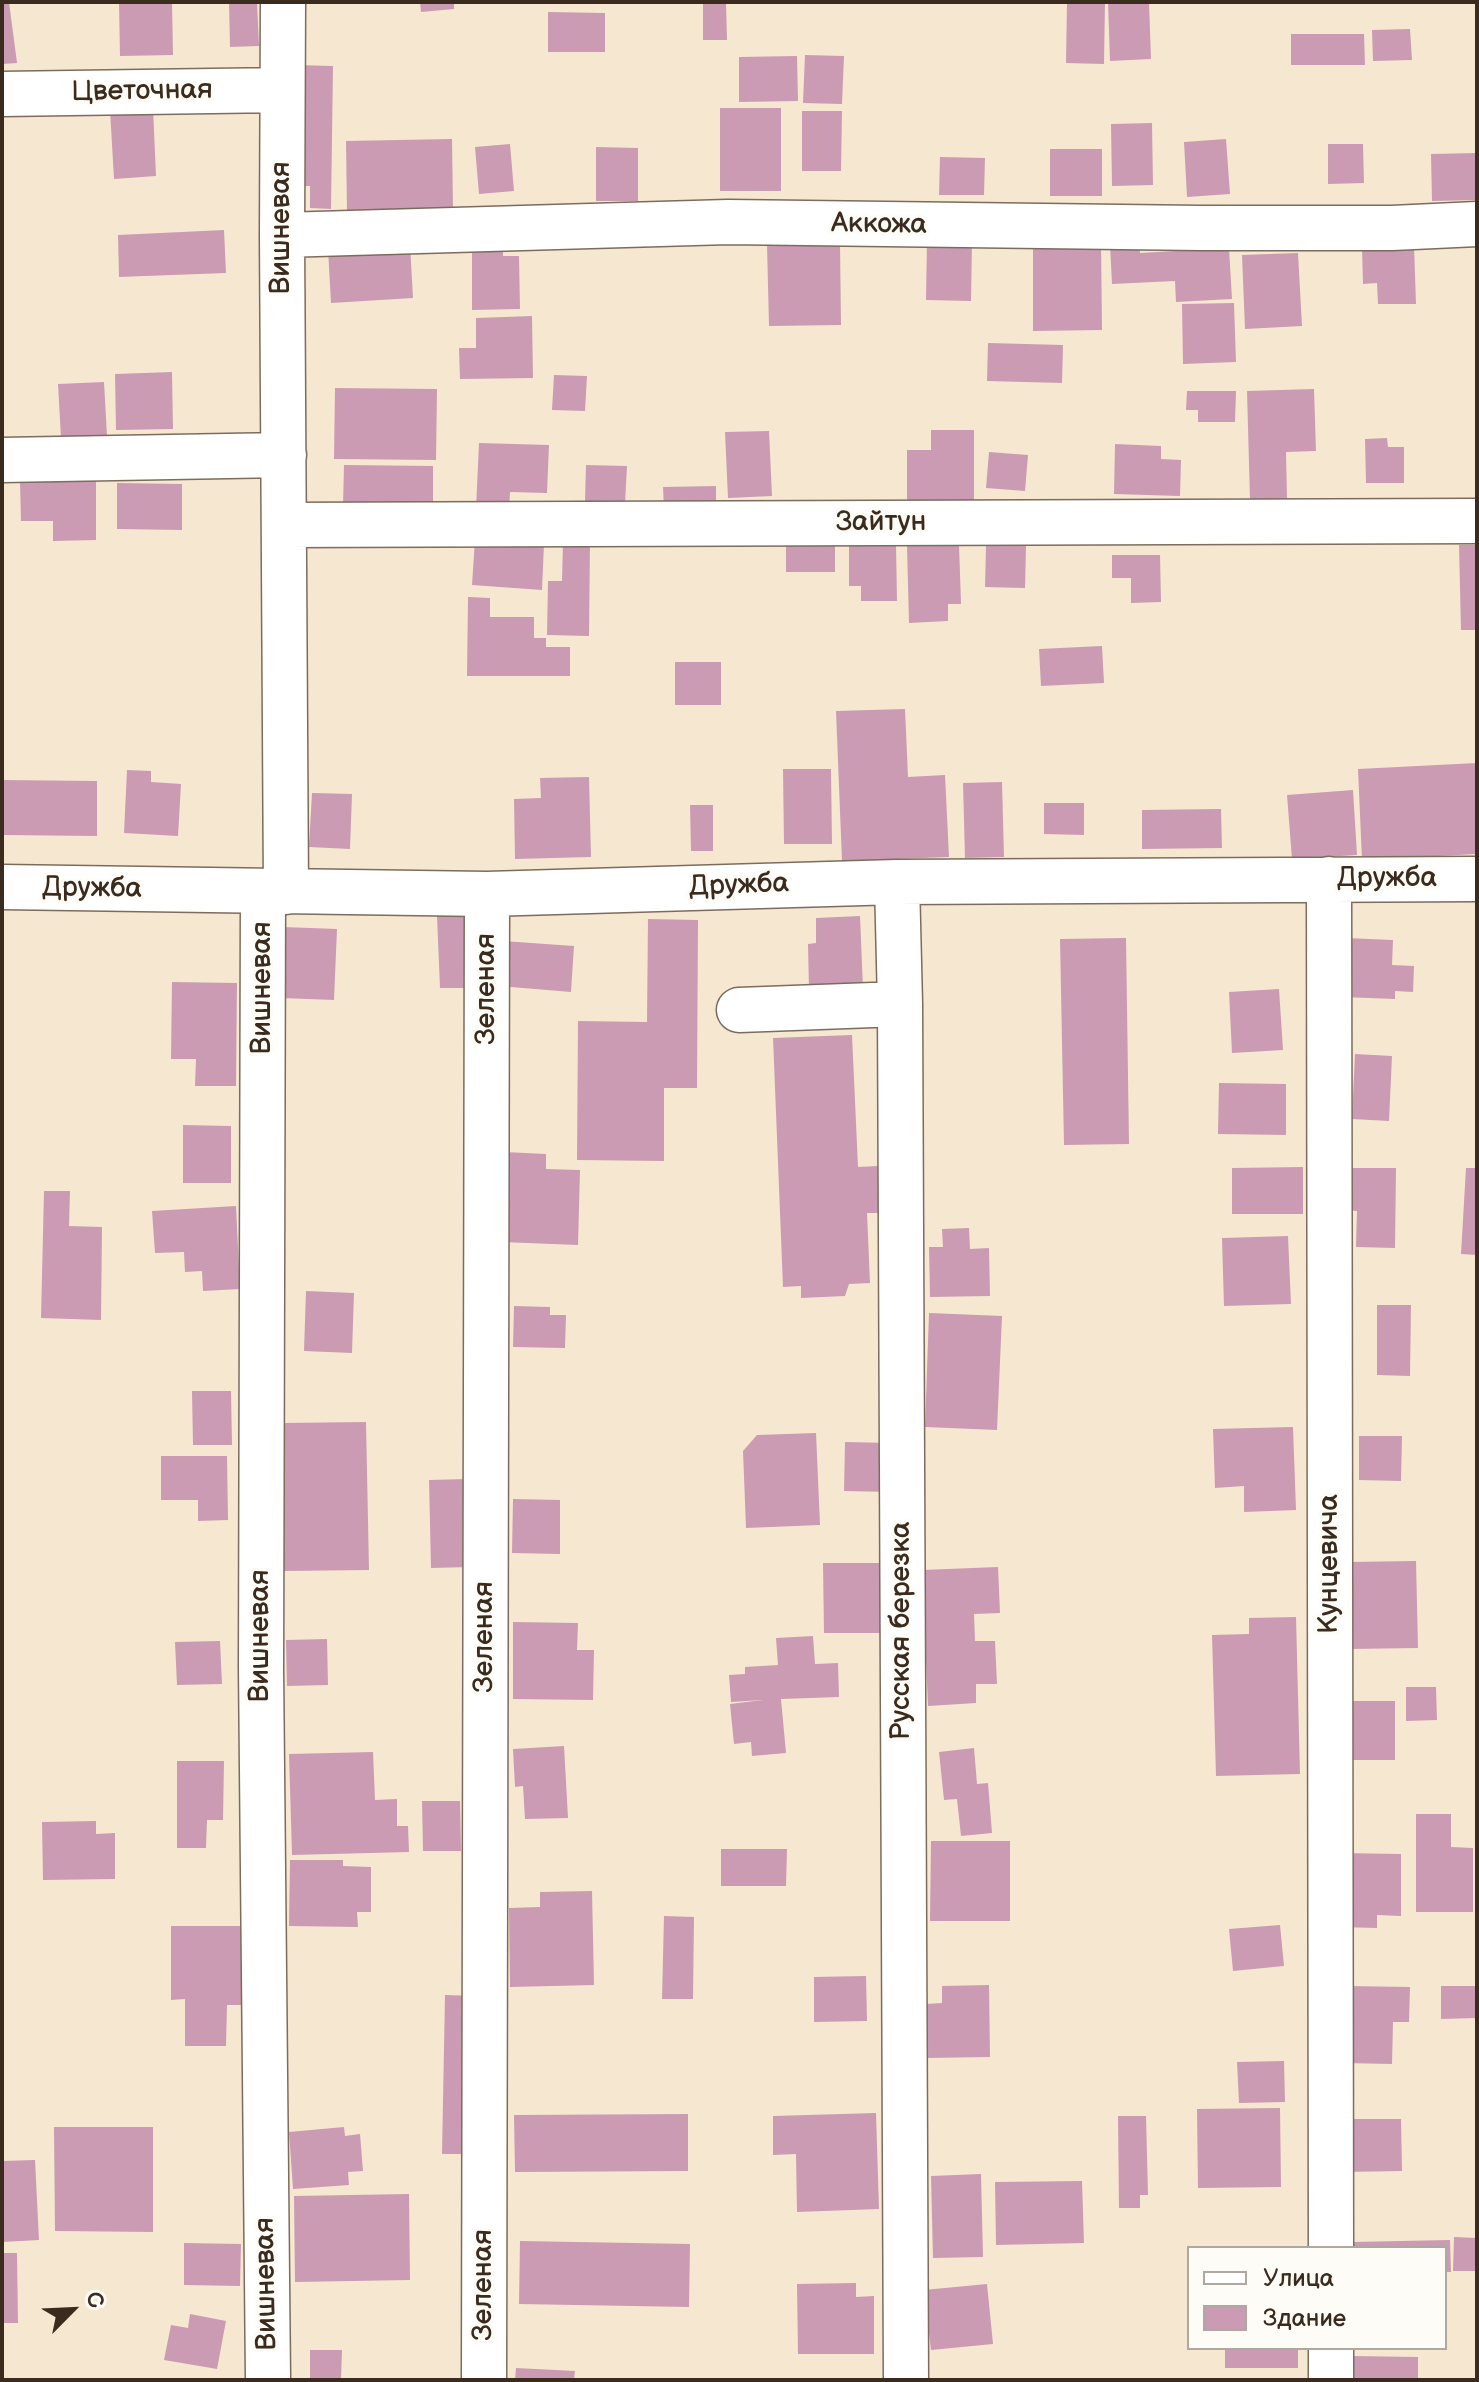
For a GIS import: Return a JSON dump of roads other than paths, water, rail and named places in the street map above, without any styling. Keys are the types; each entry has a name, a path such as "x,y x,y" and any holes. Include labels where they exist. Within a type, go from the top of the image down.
{"street":[{"name":"Вишневая","path":"268,2380 261,1667 274,892 284,525 283,2"},
{"name":"Цветочная","path":"2,94 282,90"},
{"name":"Аккожа","path":"282,235 728,222 1200,228 1392,228 1477,224"},
{"path":"2,460 284,455"},
{"name":"Зайтун","path":"284,525 1477,521"},
{"name":"Кунцевича","path":"1329,879 1331,2246"},
{"name":"Дружба","path":"2,887 487,894 897,882 1477,879"},
{"name":"Русская березка","path":"897,882 906,2380"},
{"name":"Зеленая","path":"484,2380 487,894"},
{"path":"739,1010 900,1004"},
{"path":"1331,2350 1331,2380"}]}
